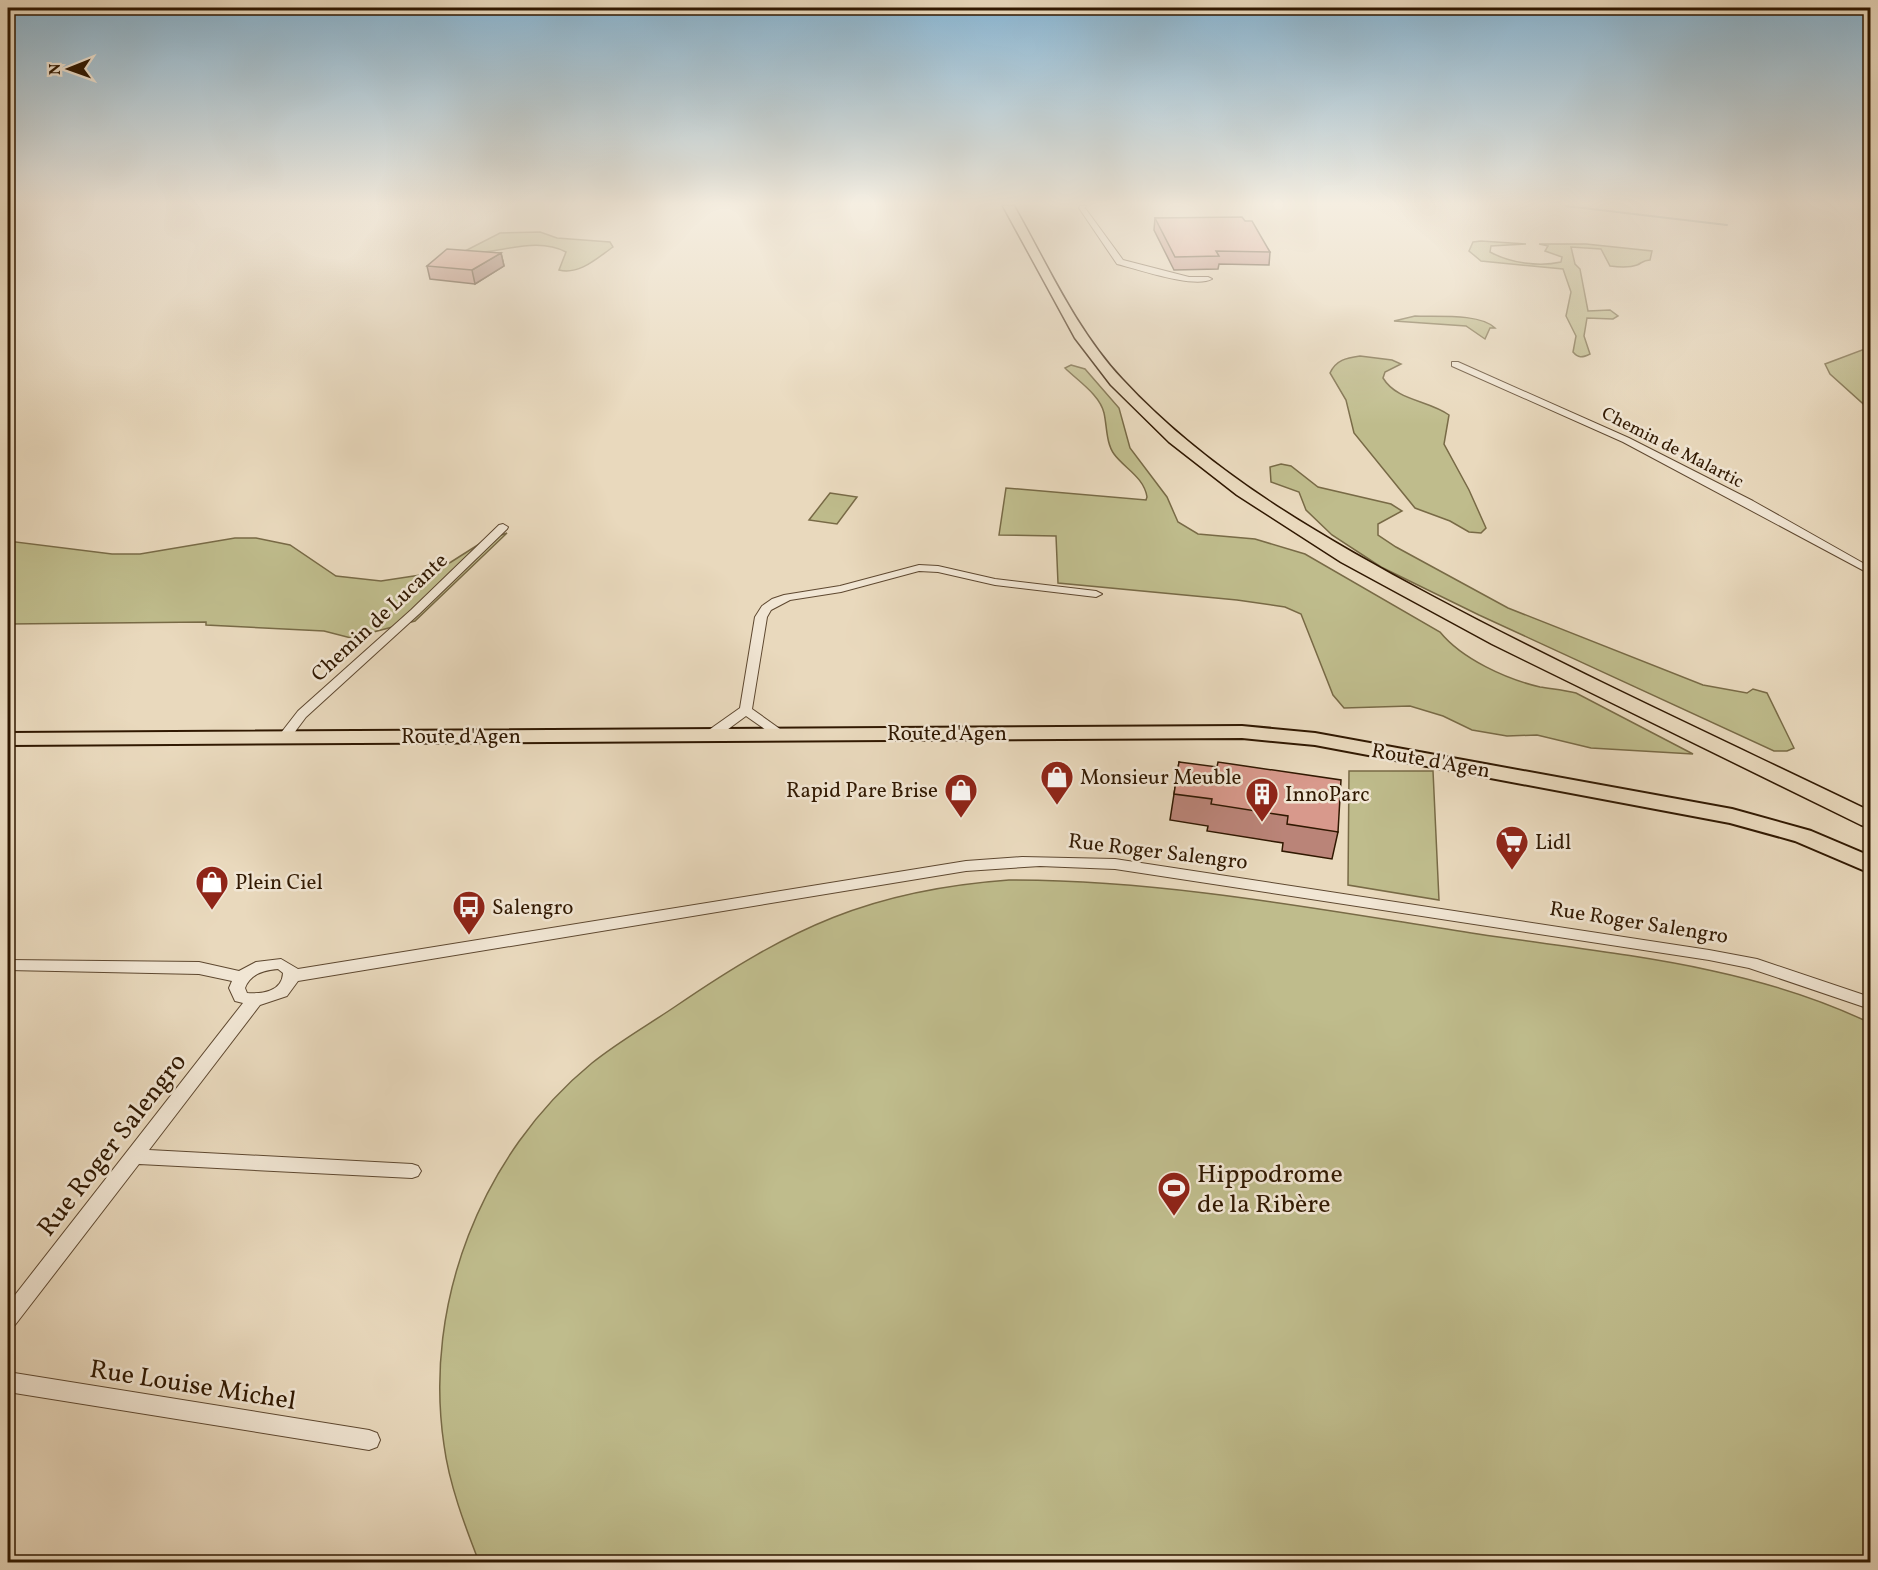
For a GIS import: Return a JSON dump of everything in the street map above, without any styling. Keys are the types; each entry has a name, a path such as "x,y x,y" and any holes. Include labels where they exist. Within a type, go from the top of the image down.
{"highway":[{"path":"1049,279 1082,338 1116,382 1175,439 1243,491 1357,563 1479,630 1870,820"}],"main road":[{"name":"Route d'Agen","path":"8,739 1212,732 1281,734 1315,738 1732,816 1803,836 1870,865"}],"street":[{"name":"Chemin de Malartic","path":"1455,364 1522,391 1625,439 1870,571"},
{"name":"Chemin de Lucante","path":"283,738 302,714 415,612 503,527"},
{"path":"711,735 746,710 760,617 766,608 776,601 841,589 919,568 938,569 1014,585 1096,594"},
{"path":"746,710 781,734"},
{"name":"Rue Roger Salengro","path":"292,976 966,866 1014,861 1068,860 1115,864 1708,955 1751,963 1870,1004"},
{"path":"274,964 287,967 292,976 286,988 279,993 255,1000 241,997 238,993 238,982 256,967 274,964"},
{"path":"8,965 199,968 242,977"},
{"name":"Rue Roger Salengro","path":"8,1319 255,1000"},
{"path":"134,1156 412,1171"},
{"name":"Rue Louise Michel","path":"8,1382 369,1440"}],"shaded area":[{"path":"1567,279 1582,279 1588,311 1610,310 1618,316 1613,319 1587,318 1584,336 1590,354 1580,357 1573,352 1576,336 1566,316 1571,292"},
{"path":"1415,316 1469,318 1488,323 1495,328 1490,328 1485,339 1466,326 1394,321"},
{"path":"1870,347 1870,410 1830,374 1825,364"},
{"path":"1360,356 1392,360 1401,364 1385,372 1383,378 1389,386 1404,396 1449,415 1444,444 1486,528 1481,533 1469,532 1450,521 1415,508 1354,433 1346,400 1330,373 1342,360"},
{"path":"1071,365 1085,369 1119,408 1130,448 1167,497 1178,522 1198,534 1255,539 1305,554 1440,632 1460,651 1486,667 1540,687 1576,693 1693,754 1591,748 1537,735 1507,736 1472,730 1443,716 1410,706 1344,708 1333,695 1301,614 1285,607 1237,600 1058,583 1056,536 999,535 1006,488 1146,500 1147,497 1138,478 1111,450 1102,406 1093,394 1065,368"},
{"path":"1281,464 1291,466 1318,487 1391,504 1402,511 1378,524 1378,535 1508,608 1703,685 1747,693 1753,689 1767,693 1794,748 1787,751 1774,751 1479,615 1381,567 1332,535 1306,510 1299,492 1271,482 1270,467"},
{"path":"830,493 857,497 837,524 809,520"},
{"path":"507,533 415,621 351,638 324,631 206,625 206,622 8,624 8,541 112,554 140,554 235,538 256,538 290,545 336,576 381,581 427,574 484,541"},
{"path":"1349,771 1433,771 1439,900 1348,885"},
{"name":"Hippodrome de la Ribère","path":"1009,880 1127,885 1245,898 1628,955 1727,974 1776,987 1824,1003 1870,1023 1870,1562 479,1562 458,1505 446,1460 440,1392 443,1339 452,1286 468,1235 491,1187 519,1141 553,1100 592,1063 612,1048 717,979 795,934 873,904 914,893 959,885"}],"building":[{"path":"1179,762 1217,767 1218,762 1341,780 1338,832 1287,824 1288,816 1211,804 1212,799 1174,794"}],"place":[{"name":"Monsieur Meuble","path":"1057,806"},
{"name":"Rapid Pare Brise","path":"961,819"},
{"name":"InnoParc","path":"1262,823"},
{"name":"Lidl","path":"1512,871"},
{"name":"Plein Ciel","path":"212,911"},
{"name":"Salengro","path":"469,936"},
{"name":"Hippodrome de la Ribère","path":"1174,1217"}]}
